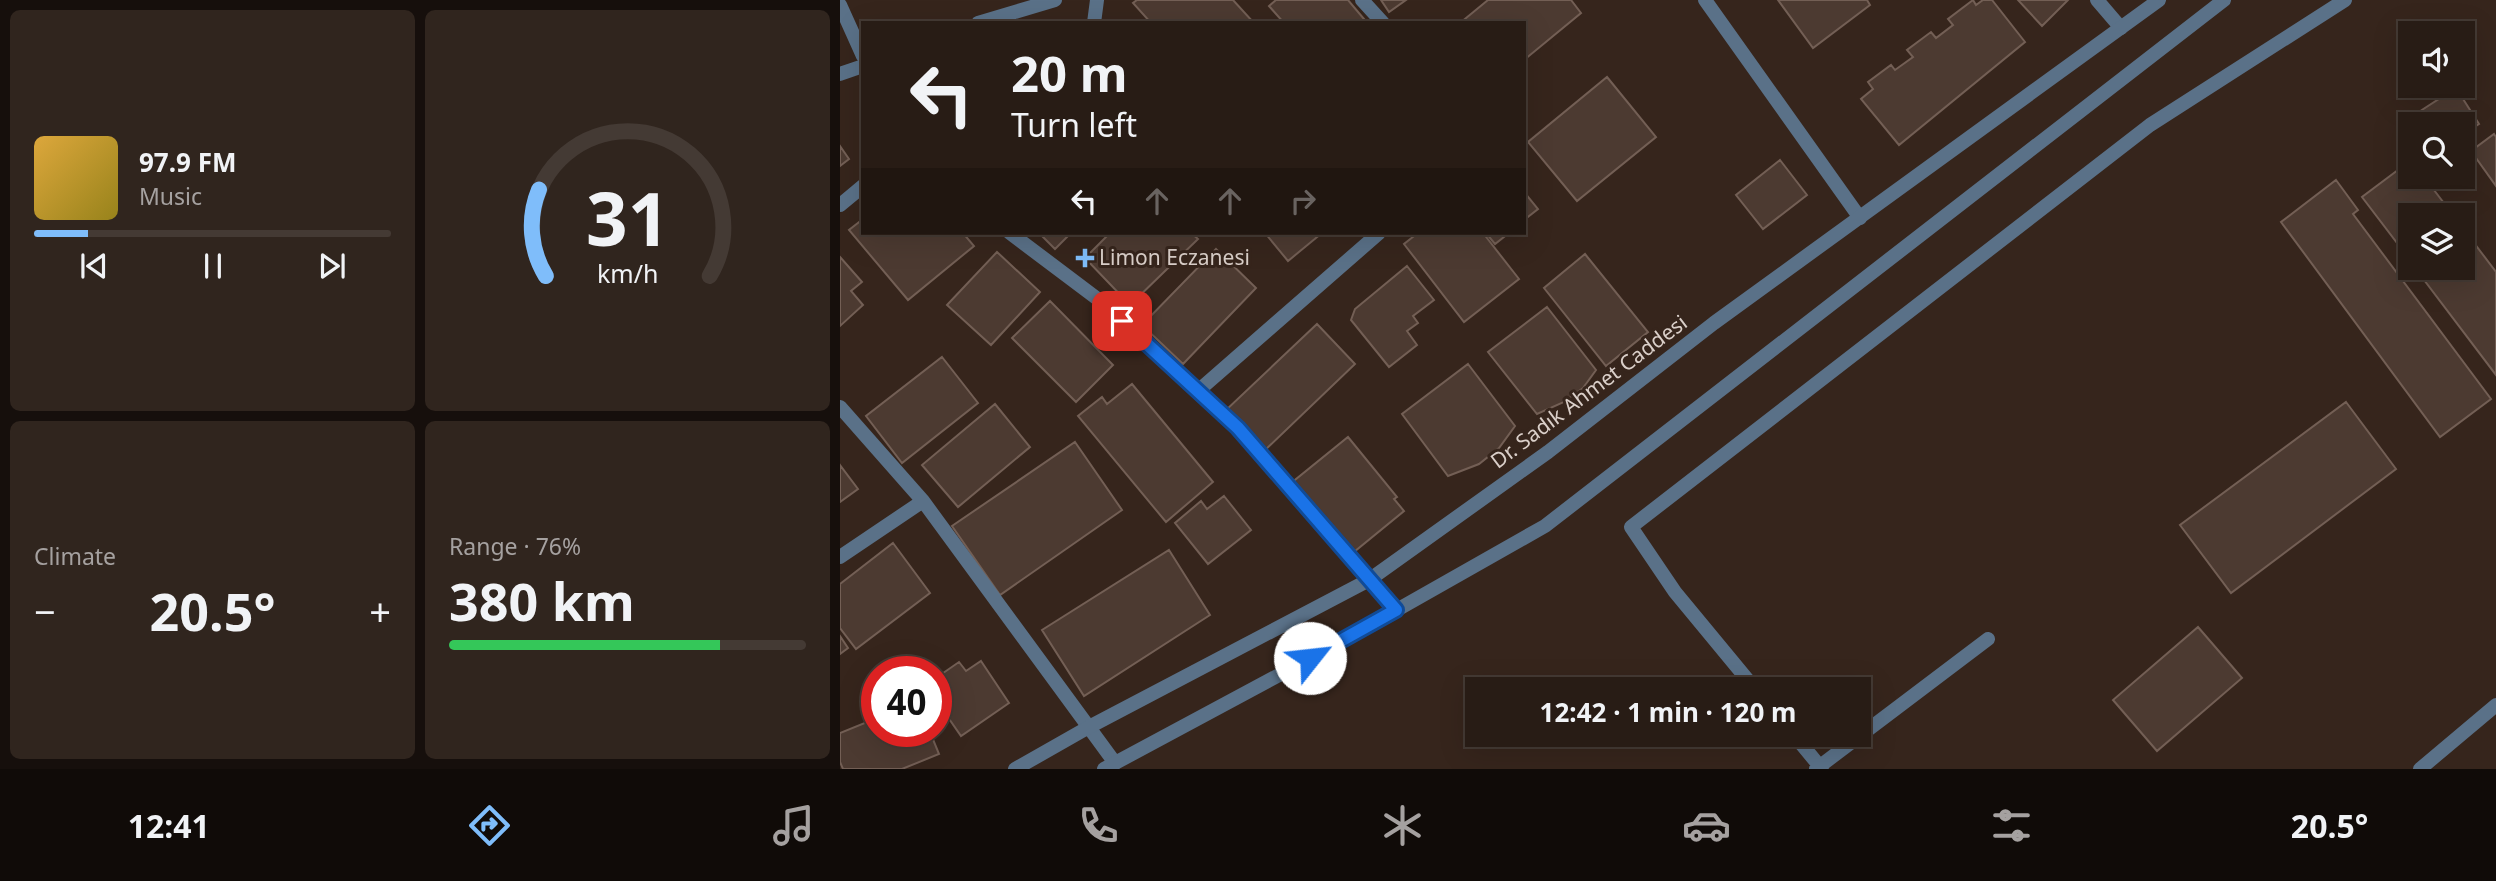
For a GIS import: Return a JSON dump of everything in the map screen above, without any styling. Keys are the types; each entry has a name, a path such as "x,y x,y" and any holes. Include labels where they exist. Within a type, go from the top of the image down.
{"street":[{"path":"985,21 1055,0"},
{"path":"1094,21 1097,0"},
{"path":"1362,0 1380,21"},
{"path":"1705,0 1860,218"},
{"path":"2097,0 2122,28"},
{"name":"Dr. Sadık Ahmet Caddesi","path":"1015,769 1088,727 1369,580 1548,452 1714,323 2159,0"},
{"path":"840,407 923,501 1088,727 1110,766 1545,526 2224,0"},
{"path":"1745,677 1675,592 1631,527 2150,125 2345,0"},
{"path":"840,5 861,52"},
{"path":"840,74 861,67"},
{"path":"840,205 861,188"},
{"path":"1013,235 1103,303 1238,428 1396,610"},
{"path":"1198,391 1377,235"},
{"path":"840,557 923,501"},
{"path":"1803,747 1819,768 1988,639"},
{"path":"2420,769 2496,705"}],"building":[{"path":"1137,0 1233,0 1252,21 1149,21 1133,3"},
{"path":"1276,0 1348,0 1364,19 1282,21 1269,6"},
{"path":"1381,0 1406,0 1389,12"},
{"path":"1488,0 1571,0 1581,13 1526,58 1526,21 1462,21"},
{"path":"1778,0 1867,0 1870,5 1813,48"},
{"path":"1973,0 1976,5 1983,0 1992,0 2025,42 1899,145 1861,99 1873,89 1868,82 1891,65 1895,70 1913,57 1907,50 1931,32 1936,38 1953,25 1948,19"},
{"path":"2018,0 2068,0 2042,26"},
{"path":"1607,77 1656,137 1577,201 1528,142"},
{"path":"2440,98 2462,98 2471,112 2419,112"},
{"path":"2494,134 2496,137 2496,186 2475,157 2475,148"},
{"path":"840,146 849,159 840,166"},
{"path":"1780,160 1807,195 1763,229 1736,195"},
{"path":"2398,170 2398,189 2433,189 2444,203 2398,203 2398,244 2362,197"},
{"path":"2336,180 2358,210 2353,214 2398,274 2398,280 2402,280 2491,399 2440,437 2281,222"},
{"path":"1526,194 1538,209 1526,218"},
{"path":"861,221 861,235 965,235 974,246 908,300 849,230"},
{"path":"1041,235 1069,235 1055,249"},
{"path":"1108,235 1193,235 1198,239 1130,305 1085,258"},
{"path":"1267,235 1320,235 1288,261"},
{"path":"1415,235 1485,235 1519,279 1464,322 1404,244"},
{"path":"1488,235 1506,235 1495,244"},
{"path":"2475,244 2496,272 2496,375 2424,280 2475,280"},
{"path":"1216,249 1256,288 1183,364 1142,325"},
{"path":"997,252 1040,292 991,345 947,305"},
{"path":"1585,254 1648,332 1606,366 1544,288"},
{"path":"840,257 862,282 851,291 863,305 840,326"},
{"path":"1407,266 1434,300 1413,316 1418,323 1407,331 1417,345 1389,367 1351,320 1355,309"},
{"path":"1050,301 1113,365 1076,402 1012,338"},
{"path":"1547,307 1596,370 1583,388 1564,402 1537,414 1488,352"},
{"path":"1317,324 1355,364 1263,452 1225,411"},
{"path":"942,357 978,403 902,463 866,416"},
{"path":"1468,364 1515,426 1499,448 1479,464 1448,476 1402,414"},
{"path":"1132,384 1213,482 1166,522 1078,416 1102,397 1107,404"},
{"path":"2346,402 2396,469 2231,593 2180,525"},
{"path":"995,404 1030,447 958,507 922,465"},
{"path":"1348,437 1397,497 1394,499 1404,511 1349,556 1290,484"},
{"path":"1075,442 1122,510 1000,595 952,526"},
{"path":"840,465 858,489 840,502"},
{"path":"1224,496 1251,530 1208,564 1175,523 1201,501 1207,509"},
{"path":"893,543 930,593 856,649 840,628 840,584"},
{"path":"1169,550 1210,615 1084,696 1042,630"},
{"path":"2198,627 2242,678 2157,751 2113,700"},
{"path":"840,636 848,648 840,654"},
{"path":"981,661 1009,703 961,736 952,723 952,667 959,662 966,671"},
{"path":"861,724 861,747 936,747 939,754 902,769 843,769 840,762 840,733"}],"place":[{"name":"Limon Eczanesi","path":"1085,258"}],"route":[{"path":"1122,321 1238,428 1396,610 1310,658"}]}
